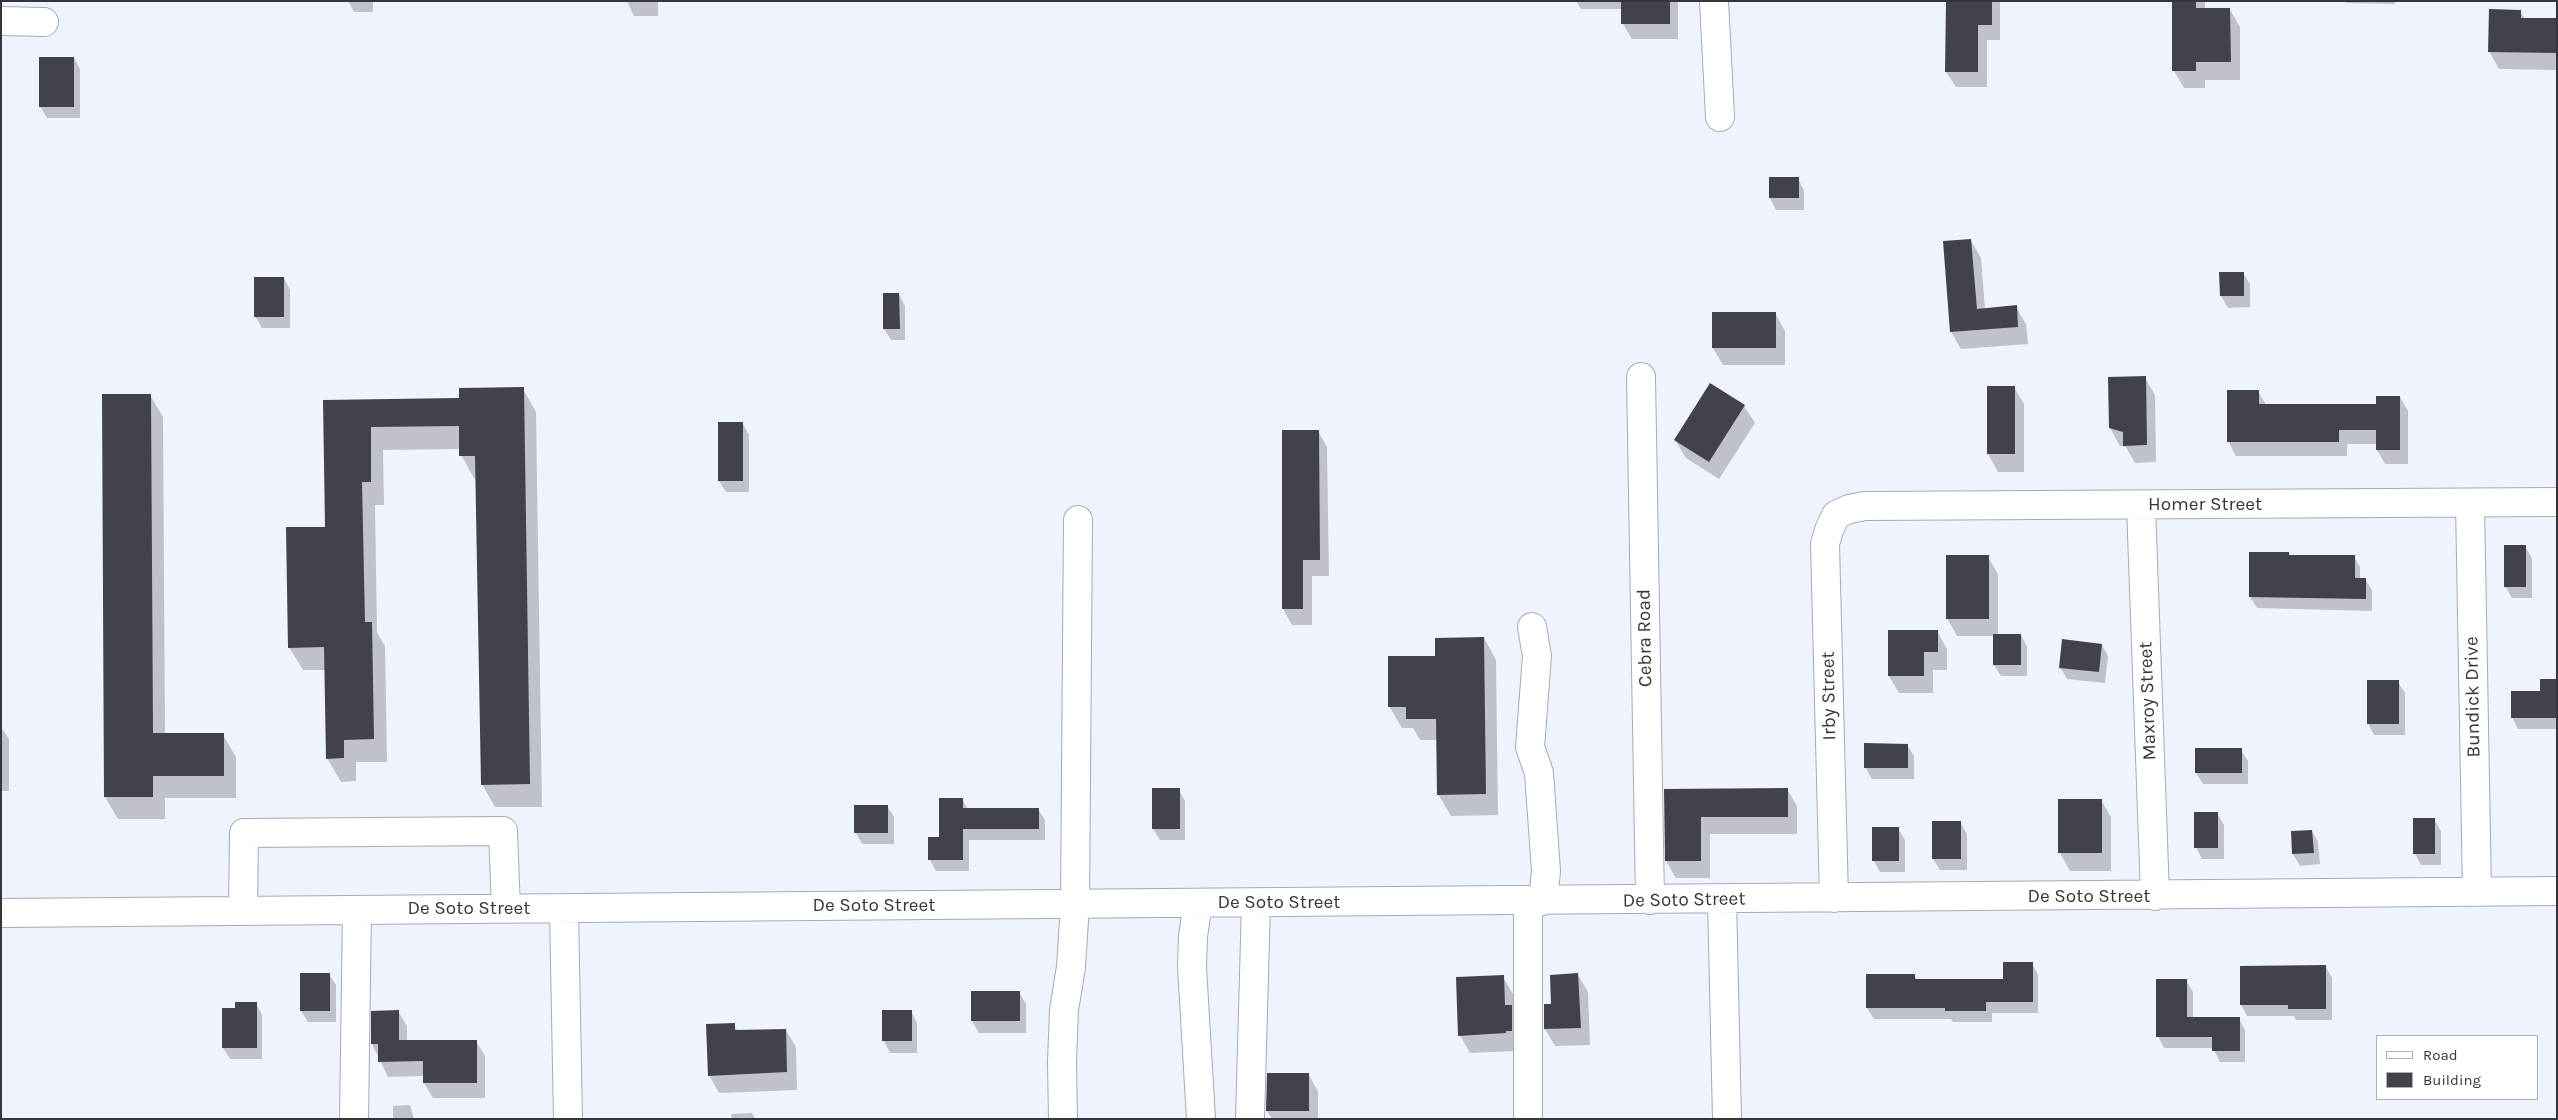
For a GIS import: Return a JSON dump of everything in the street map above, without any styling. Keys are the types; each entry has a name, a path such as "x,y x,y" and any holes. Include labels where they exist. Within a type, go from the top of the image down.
{"street":[{"path":"1714,1 1720,117"},
{"path":"1,21 44,22"},
{"name":"Cebra Road","path":"1641,377 1650,900"},
{"name":"Homer Street","path":"1853,508 1865,506 2142,506 2557,502"},
{"name":"Bundick Drive","path":"2470,503 2477,892"},
{"name":"Maxroy Street","path":"2142,506 2155,896"},
{"name":"Irby Street","path":"1834,898 1825,544 1828,530 1836,515 1853,508"},
{"path":"1063,1119 1064,1010 1072,959 1075,904 1078,520"},
{"path":"1528,1119 1536,901 1546,871 1539,772 1530,747 1537,656 1532,627"},
{"path":"243,911 244,833 503,831 506,909"},
{"name":"De Soto Street","path":"1,913 2155,896 2557,891"},
{"path":"1722,899 1727,1119"},
{"path":"1198,903 1192,967 1202,1119"},
{"path":"1250,1119 1256,903"},
{"path":"564,908 568,1119"},
{"path":"354,1119 357,910"}],"building":[{"path":"1621,1 1670,1 1670,24 1621,24"},
{"path":"1946,1 1992,1 1992,25 1978,25 1978,72 1945,72"},
{"path":"2172,1 2196,1 2196,8 2230,8 2231,62 2196,62 2196,71 2172,71"},
{"path":"2489,9 2521,10 2521,18 2557,18 2557,53 2488,52"},
{"path":"39,57 74,57 74,107 39,107"},
{"path":"1769,177 1799,177 1799,198 1769,198"},
{"path":"1971,239 1977,309 2017,305 2018,327 1950,332 1943,241"},
{"path":"2219,272 2244,272 2244,296 2220,296"},
{"path":"254,277 284,277 284,317 254,317"},
{"path":"883,293 899,293 900,329 883,329"},
{"path":"1712,312 1776,312 1776,348 1712,348"},
{"path":"2146,376 2147,445 2123,446 2123,432 2109,428 2108,377"},
{"path":"1710,383 1745,405 1709,462 1674,440"},
{"path":"1987,386 2015,386 2015,454 1987,454"},
{"path":"524,387 530,784 481,785 475,456 459,456 459,426 371,427 371,482 362,482 365,622 372,622 374,739 344,740 344,758 326,759 324,647 288,648 286,527 325,527 323,400 459,398 459,388"},
{"path":"2227,390 2259,390 2259,404 2376,404 2376,396 2400,396 2400,450 2376,450 2376,430 2339,430 2339,442 2227,442"},
{"path":"102,394 151,394 153,733 224,733 224,776 153,776 153,797 104,797"},
{"path":"718,422 743,422 743,481 718,481"},
{"path":"1282,430 1319,430 1320,560 1303,560 1303,609 1282,609"},
{"path":"2504,545 2526,545 2526,587 2504,587"},
{"path":"2249,552 2289,552 2289,555 2355,555 2355,578 2366,578 2366,599 2249,597"},
{"path":"1946,555 1989,555 1989,619 1946,619"},
{"path":"1888,630 1938,630 1938,652 1924,652 1924,676 1888,676"},
{"path":"1993,634 2021,634 2021,665 1993,665"},
{"path":"1484,637 1486,794 1437,795 1436,719 1406,719 1406,707 1388,707 1388,656 1435,656 1435,638"},
{"path":"2062,639 2102,644 2099,672 2059,668"},
{"path":"2540,679 2557,679 2557,718 2511,718 2511,691 2540,691"},
{"path":"2367,680 2399,680 2399,724 2367,724"},
{"path":"1864,743 1908,744 1908,768 1864,768"},
{"path":"2195,748 2242,748 2242,773 2195,773"},
{"path":"1152,788 1180,788 1180,829 1152,829"},
{"path":"1788,788 1788,817 1701,817 1701,861 1665,861 1664,789"},
{"path":"939,798 963,798 963,808 1039,808 1039,829 963,829 963,860 928,860 928,837 939,837"},
{"path":"2058,799 2102,799 2102,853 2058,853"},
{"path":"854,805 888,805 888,833 854,833"},
{"path":"2194,812 2218,812 2218,848 2194,848"},
{"path":"2413,818 2435,818 2435,854 2413,854"},
{"path":"1932,821 1961,821 1961,859 1932,859"},
{"path":"1872,827 1899,827 1899,861 1872,861"},
{"path":"2312,830 2314,853 2292,854 2291,831"},
{"path":"2003,962 2033,962 2033,1002 1986,1002 1986,1011 1945,1011 1945,1008 1866,1008 1866,974 1915,974 1915,979 2003,979"},
{"path":"2326,965 2326,1009 2288,1009 2288,1005 2240,1005 2240,966"},
{"path":"300,973 330,973 330,1011 300,1011"},
{"path":"1578,973 1581,1028 1544,1029 1544,1004 1551,1004 1550,975"},
{"path":"1504,975 1505,1005 1512,1005 1512,1031 1458,1036 1456,977"},
{"path":"2156,979 2187,979 2187,1017 2240,1017 2240,1051 2212,1051 2212,1037 2156,1037"},
{"path":"971,991 1020,991 1020,1021 971,1021"},
{"path":"235,1002 257,1002 257,1048 222,1048 222,1008 235,1008"},
{"path":"399,1010 399,1040 477,1040 477,1083 423,1083 423,1061 378,1062 378,1044 371,1044 371,1011"},
{"path":"882,1010 912,1010 912,1041 882,1041"},
{"path":"735,1023 735,1030 786,1029 787,1072 708,1076 706,1024"},
{"path":"1267,1073 1309,1073 1309,1111 1266,1111"}]}
